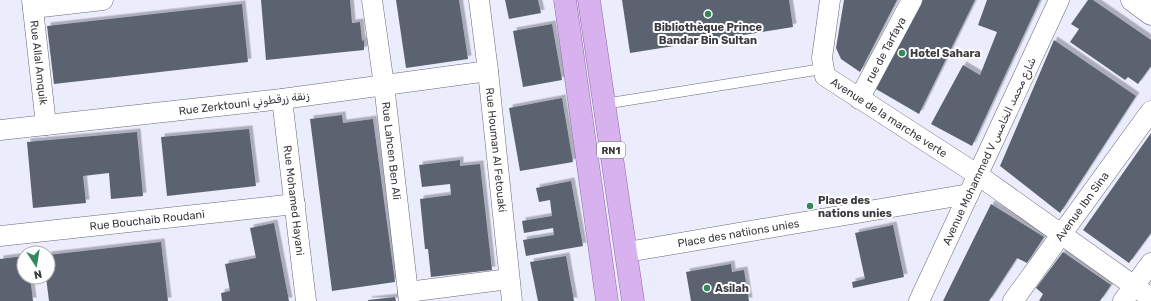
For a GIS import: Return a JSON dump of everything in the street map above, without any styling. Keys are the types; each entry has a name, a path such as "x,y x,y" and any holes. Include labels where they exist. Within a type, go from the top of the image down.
{"main road":[{"name":"RN1","path":"565,0 607,301"},
{"name":"RN1","path":"589,0 633,301"}],"street":[{"path":"32,4 103,0"},
{"name":"Rue Lahcen Ben Ali","path":"372,0 384,85 408,297"},
{"name":"Rue Houman Al Fetouaki","path":"478,0 488,71 512,301"},
{"name":"Avenue de la marche verte","path":"830,0 822,58 822,69 825,76 832,82 978,175 1061,234 1128,294 1151,298"},
{"name":"rue de Tarfaya","path":"859,99 912,0"},
{"name":"Avenue Mohammed V شارع محمد الخامس","path":"919,301 1059,0"},
{"path":"1132,0 1151,14"},
{"name":"Rue Allal Amquik","path":"32,4 46,125"},
{"name":"Rue Zerktouni زنقة زرقطوني","path":"0,130 282,99 488,71"},
{"name":"Rue Mohamed Hayani","path":"282,99 306,301"},
{"name":"Avenue Ibn Sina","path":"1013,301 1151,111"},
{"name":"Place des natiions unies","path":"627,252 969,194"},
{"name":"Rue Bouchaib Roudani","path":"0,236 295,204"},
{"path":"1128,294 1151,263"},
{"path":"408,297 509,279"}],"lane":[{"path":"604,104 822,69"}],"building":[{"path":"261,0 350,0 352,23 360,22 362,41 364,40 364,50 266,60"},
{"path":"396,0 459,0 468,59 406,68"},
{"path":"505,0 538,0 541,13 509,19"},
{"name":"Bibliothèque Prince Bandar Bin Sultan","path":"622,0 789,0 793,27 630,53"},
{"path":"844,0 897,0 860,72 841,59 836,48"},
{"path":"923,0 975,0 919,114 876,89"},
{"path":"987,0 1040,0 972,146 931,124 963,65 980,75 997,32 978,25"},
{"path":"1088,0 1093,0 1151,40 1151,66 1138,84 1128,77 1125,80 1070,42 1079,29 1071,24"},
{"path":"242,4 248,62 54,84 47,26"},
{"path":"552,24 562,80 523,87 513,31"},
{"path":"1054,40 1136,96 1060,213 1000,166"},
{"path":"562,98 573,162 520,171 509,108"},
{"path":"342,115 343,123 373,119 395,282 332,291 310,119"},
{"path":"249,129 256,186 167,196 161,137"},
{"path":"137,132 143,196 111,199 109,173 83,176 86,203 33,208 27,142"},
{"path":"1151,133 1151,233 1129,263 1083,230"},
{"path":"460,160 460,166 480,164 492,270 431,277 428,249 425,249 420,199 451,195 450,184 422,187 419,165"},
{"path":"571,181 583,246 526,256 523,240 554,235 553,228 524,233 522,221 552,216 550,200 539,202 536,188"},
{"path":"991,204 1044,237 1027,263 1017,258 989,301 943,301"},
{"path":"274,223 289,301 222,301 221,293 230,291 225,264 256,258 250,228"},
{"path":"893,225 904,277 853,288 852,282 865,279 855,233"},
{"path":"161,242 168,301 49,301 47,285 56,285 56,254"},
{"path":"1063,252 1111,285 1100,301 1039,301 1043,294 1036,288"},
{"path":"566,256 574,301 538,301 530,262"},
{"path":"16,257 16,285 31,285 33,301 0,301 0,259"},
{"path":"731,264 732,272 744,270 749,301 691,301 686,272"},
{"path":"395,297 396,301 368,301 368,300"}],"place":[{"name":"Bibliothèque Prince Bandar Bin Sultan","path":"708,14"},
{"name":"Hotel Sahara","path":"902,53"},
{"name":"Place des nations unies","path":"810,206"},
{"name":"Asilah","path":"707,288"}]}
